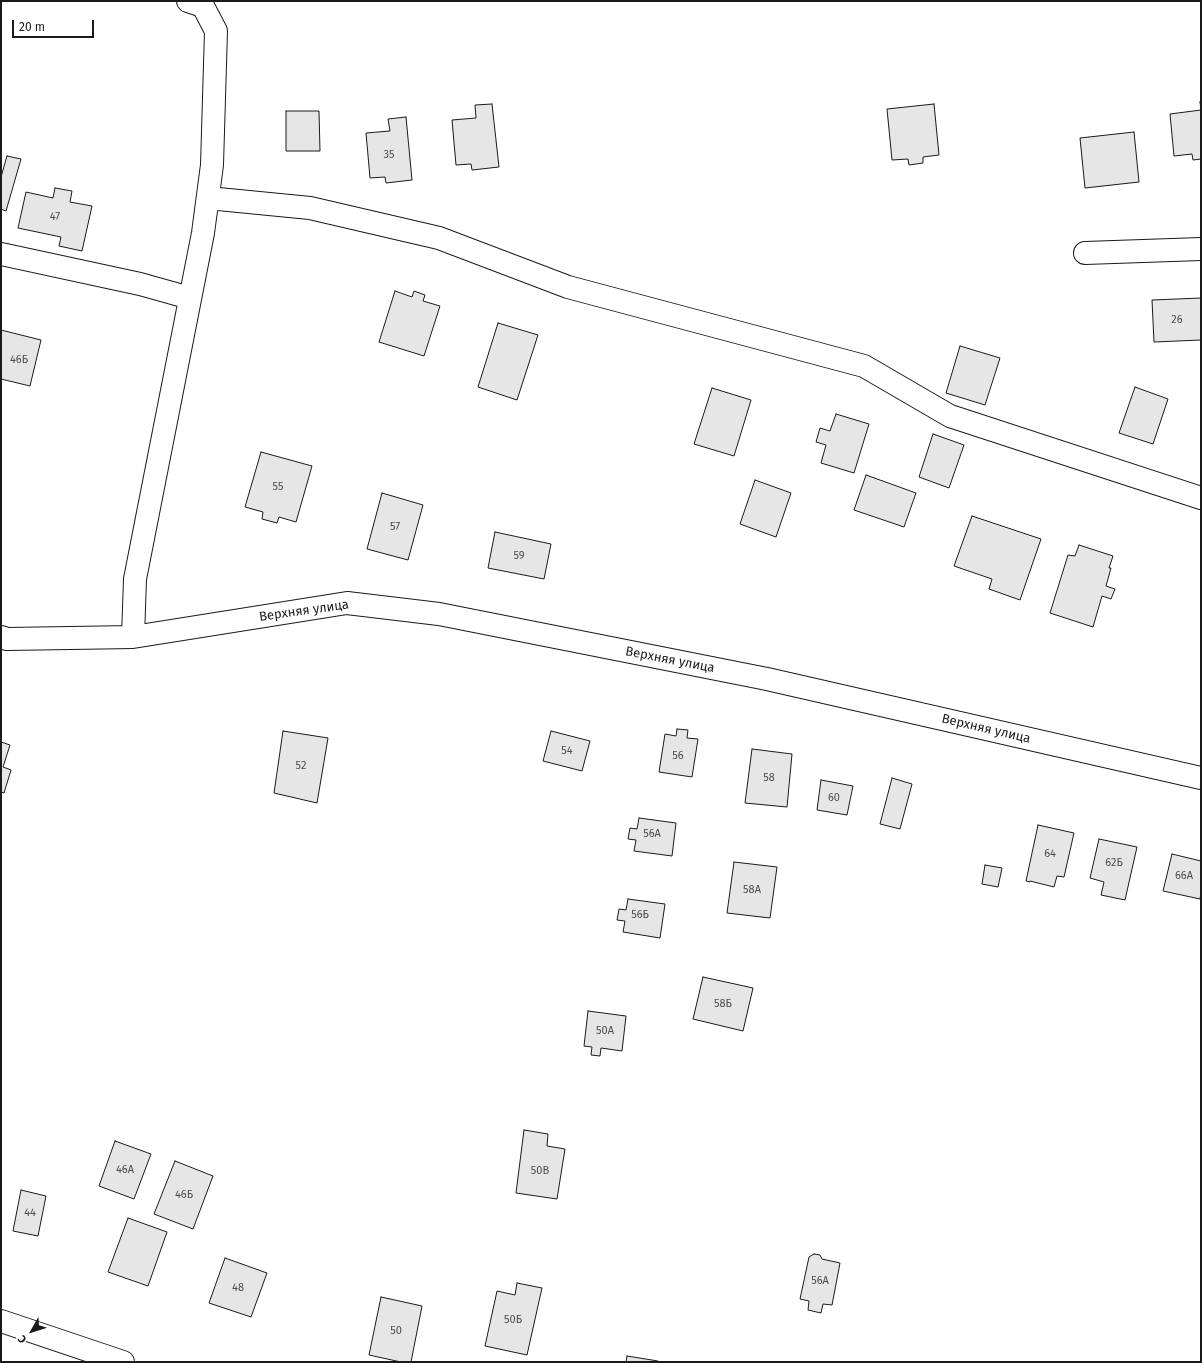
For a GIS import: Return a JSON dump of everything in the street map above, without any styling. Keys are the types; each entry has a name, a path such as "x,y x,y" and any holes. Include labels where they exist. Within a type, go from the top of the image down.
{"street":[{"path":"134,637 135,579 203,233 212,165 216,31 198,3"},
{"path":"208,198 310,208 439,238 568,287 864,366 950,416 1201,498"},
{"path":"1085,253 1201,249"},
{"path":"1,254 140,284 190,298"},
{"name":"Верхняя улица","path":"1,637 8,639 134,637 347,603 440,614 767,679 1201,778"},
{"path":"1,1322 123,1362"}],"building":[{"path":"492,104 499,167 472,170 471,164 456,165 452,120 476,118 475,105"},
{"path":"934,104 939,155 923,157 923,163 909,165 908,159 892,160 887,109"},
{"path":"1201,110 1201,159 1193,160 1192,154 1174,156 1170,114"},
{"path":"286,111 319,111 320,151 286,151"},
{"path":"406,117 412,180 386,183 385,177 370,178 366,133 390,131 388,119"},
{"path":"1134,132 1139,182 1085,188 1080,138"},
{"path":"7,156 21,159 6,211 1,209 1,177"},
{"path":"55,188 72,191 70,202 92,206 82,251 59,246 61,237 18,228 26,192 53,198"},
{"path":"395,291 412,297 414,291 425,295 423,301 440,306 424,356 379,342"},
{"path":"1201,298 1201,340 1154,342 1152,300"},
{"path":"498,323 538,335 517,400 478,387"},
{"path":"1,330 41,340 30,386 1,379"},
{"path":"960,346 1000,358 985,405 946,393"},
{"path":"1135,387 1168,399 1153,444 1119,433"},
{"path":"712,388 751,400 734,456 694,444"},
{"path":"836,414 869,424 854,473 821,463 826,445 816,442 820,428 830,431"},
{"path":"933,434 964,445 949,488 919,477"},
{"path":"261,452 312,466 296,522 279,517 277,523 262,519 263,512 245,507"},
{"path":"866,475 916,493 904,527 854,510"},
{"path":"755,480 791,493 776,537 740,524"},
{"path":"382,493 423,505 408,560 367,549"},
{"path":"972,516 1041,539 1020,600 989,589 992,579 954,566"},
{"path":"495,532 551,544 544,579 488,568"},
{"path":"1079,545 1113,556 1106,586 1115,589 1111,599 1102,596 1093,627 1050,613 1068,555 1075,556"},
{"path":"677,729 688,730 687,738 698,739 692,777 659,772 665,734 676,736"},
{"path":"283,731 328,738 317,803 274,793"},
{"path":"551,731 590,741 582,771 543,761"},
{"path":"1,742 10,745 3,767 11,770 4,793 1,792"},
{"path":"752,749 792,754 787,807 745,803"},
{"path":"892,778 912,784 900,829 880,824"},
{"path":"821,780 853,786 847,815 817,810"},
{"path":"639,818 676,823 672,856 634,851 636,840 628,839 630,828 637,829"},
{"path":"1038,825 1074,833 1064,877 1057,876 1054,887 1026,881"},
{"path":"1099,839 1137,847 1125,900 1101,895 1104,882 1090,878"},
{"path":"1172,854 1201,861 1200,899 1163,891"},
{"path":"734,862 777,867 770,918 727,913"},
{"path":"985,865 1002,868 998,887 982,884"},
{"path":"628,899 665,904 660,938 623,932 625,921 617,920 619,909 626,910"},
{"path":"703,977 753,988 743,1031 693,1019"},
{"path":"588,1011 626,1016 622,1051 601,1048 600,1056 591,1055 592,1047 584,1046"},
{"path":"524,1130 548,1134 547,1146 565,1149 557,1199 516,1193"},
{"path":"115,1141 151,1154 134,1199 99,1186"},
{"path":"175,1161 213,1176 193,1229 154,1214"},
{"path":"21,1190 46,1196 38,1236 13,1231"},
{"path":"128,1218 167,1232 148,1286 108,1272"},
{"path":"814,1254 820,1255 822,1259 840,1263 832,1305 823,1304 821,1313 808,1310 809,1301 800,1299 809,1257"},
{"path":"225,1258 267,1273 251,1317 209,1303"},
{"path":"517,1283 542,1288 527,1355 485,1346 497,1291 515,1295"},
{"path":"381,1297 422,1306 411,1362 401,1362 369,1355"},
{"path":"627,1356 658,1361 658,1362 626,1362"}]}
